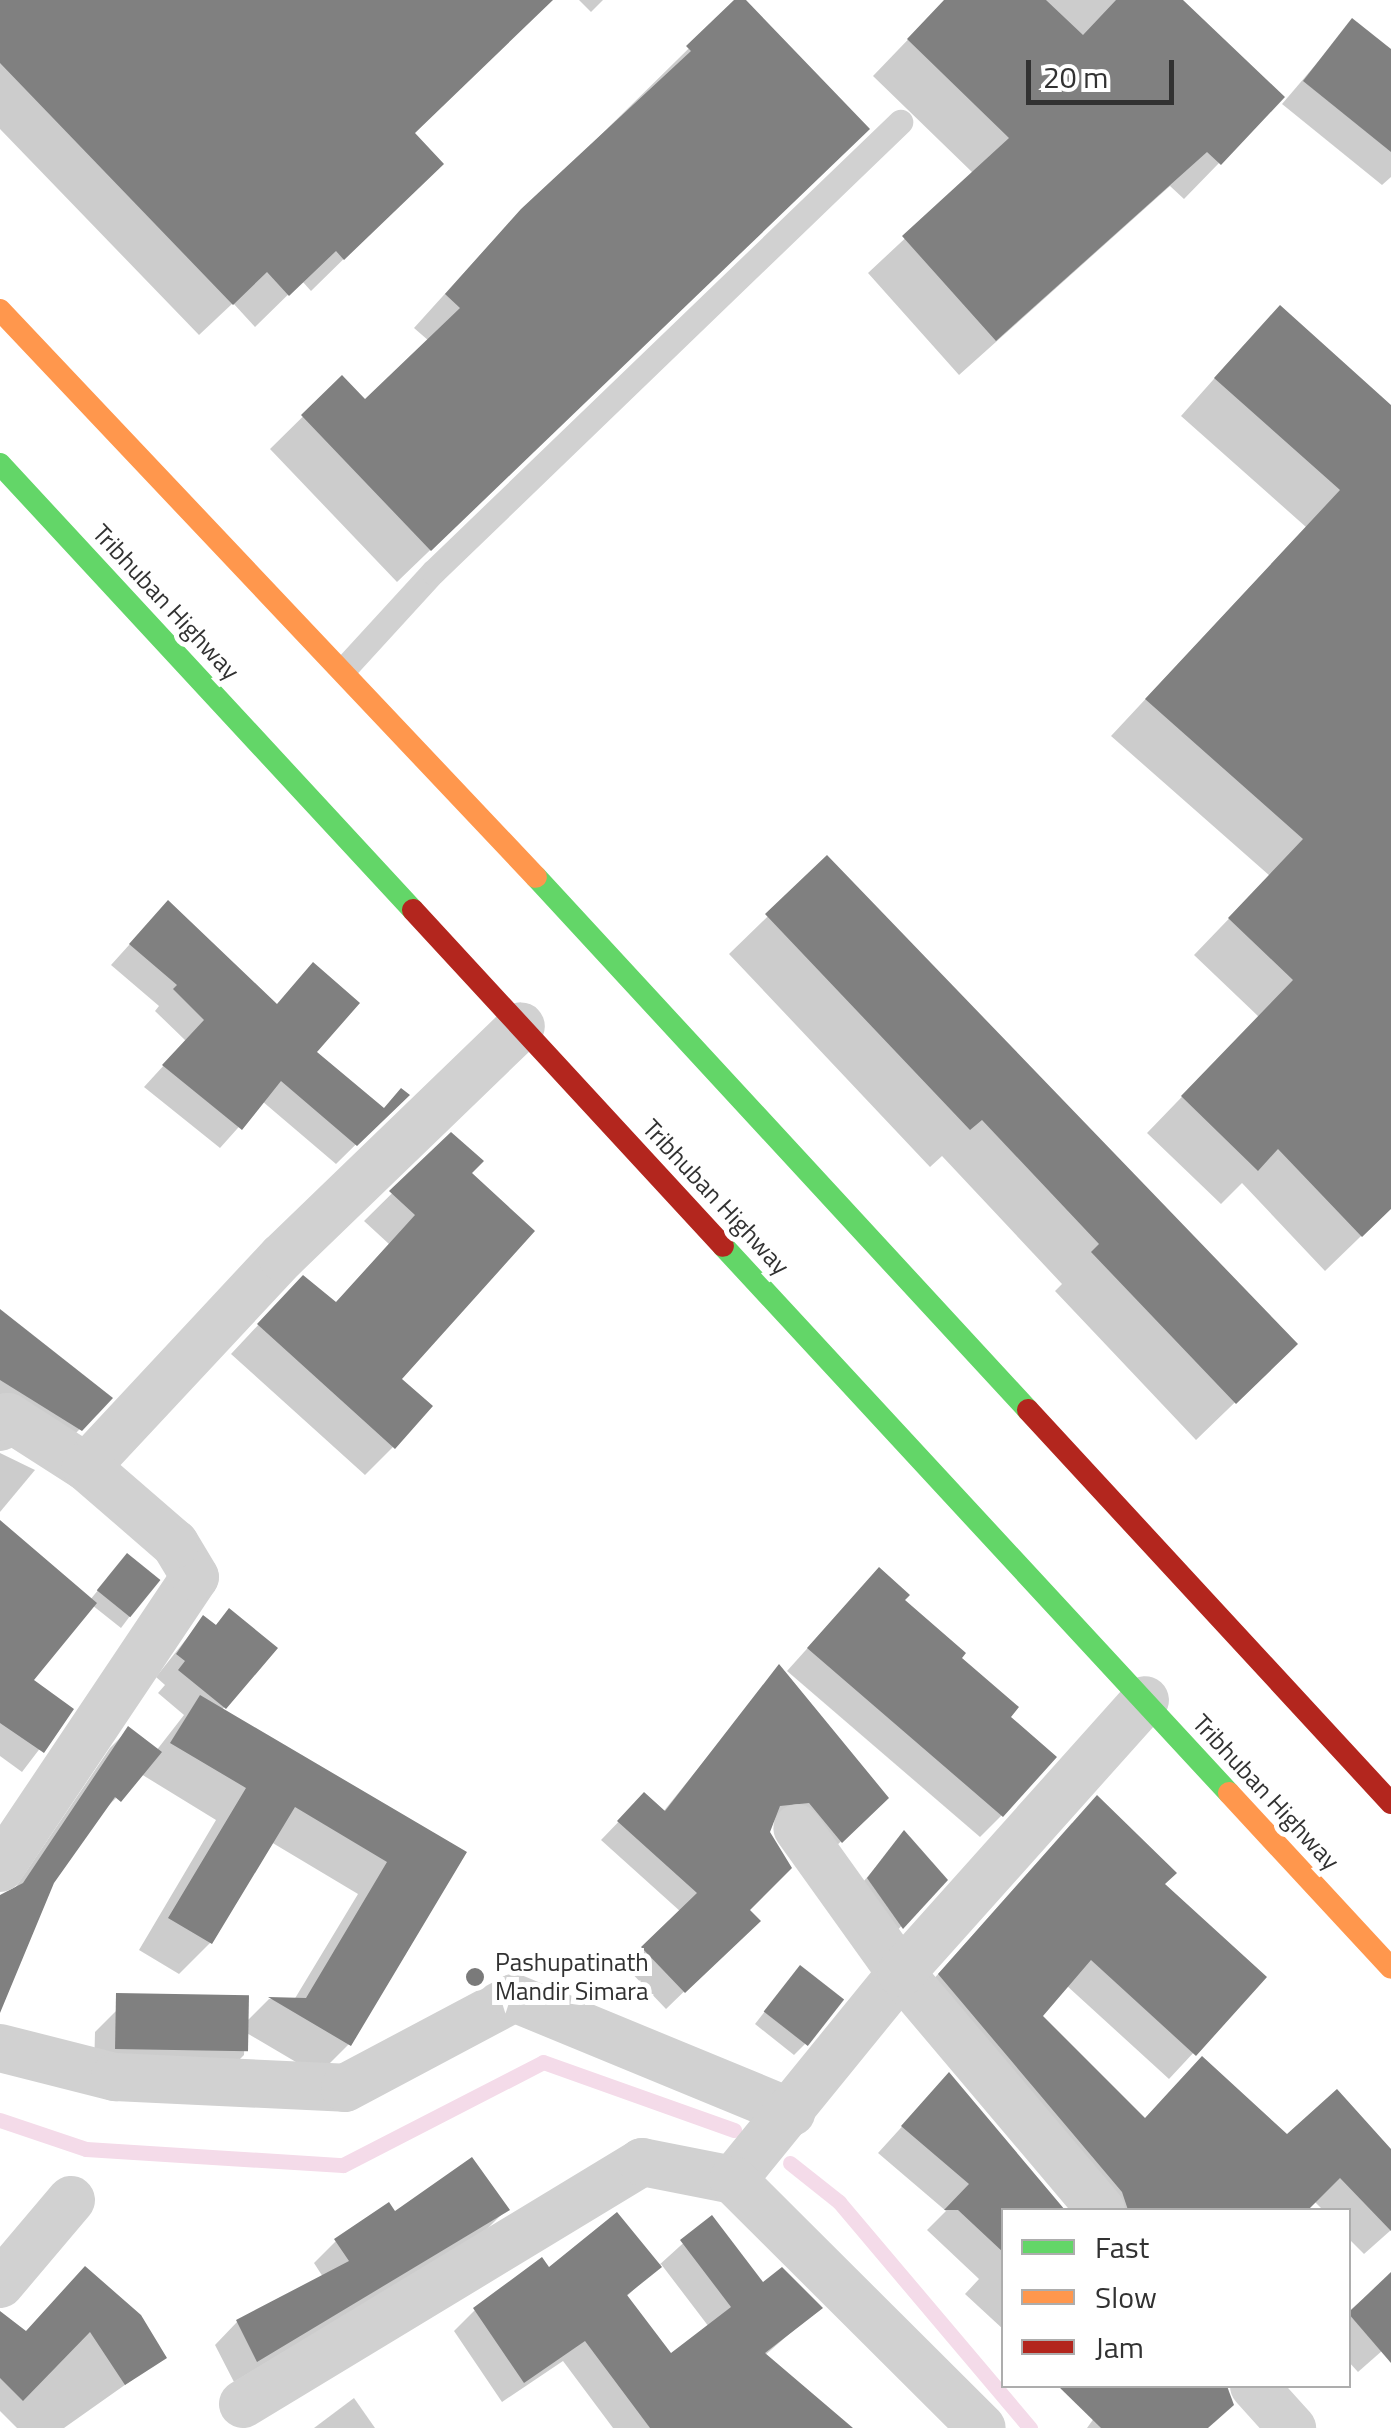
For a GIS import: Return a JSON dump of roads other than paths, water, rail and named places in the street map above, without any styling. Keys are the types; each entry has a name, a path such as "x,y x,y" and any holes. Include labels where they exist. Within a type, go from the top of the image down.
{"highway":[{"path":"0,310 344,670 1391,1803"},
{"name":"Tribhuban Highway","path":"0,464 1391,1968"}],"street":[{"path":"86,1467 282,1257 521,1026"},
{"path":"0,1427 8,1416 86,1467 174,1544 195,1577 0,1868"},
{"path":"733,2180 902,1973 1145,1700"},
{"path":"797,1828 902,1973 1099,2208"},
{"path":"0,2048 115,2078 345,2088 514,1998 792,2112"},
{"path":"243,2404 642,2162 733,2180 982,2428"},
{"path":"0,2284 71,2200"},
{"path":"1256,2388 1292,2428"}],"lane":[{"path":"344,670 433,572 900,122"}],"waterway":[{"path":"0,2120 86,2149 343,2165 543,2062 734,2130"},
{"path":"790,2163 839,2202 1030,2428"}],"place":[{"name":"Pashupatinath Mandir Simara","path":"475,1977"}]}
